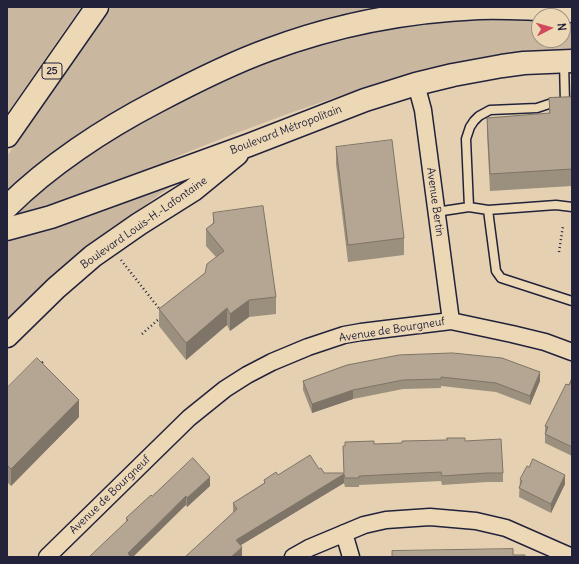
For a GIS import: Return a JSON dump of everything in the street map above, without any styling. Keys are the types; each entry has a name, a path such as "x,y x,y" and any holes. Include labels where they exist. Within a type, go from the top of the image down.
{"main road":[{"name":"25","path":"7,136 97,7"},
{"path":"7,207 19,195 51,169 113,127 170,94 268,49 369,21 425,12 480,8 572,11"},
{"name":"Boulevard Métropolitain","path":"7,229 51,217 249,145 365,100 416,84 478,70 524,63 568,61"},
{"name":"Boulevard Louis-H.-Lafontaine","path":"7,336 56,288 93,256 139,224 193,190 249,145"}],"street":[{"name":"Avenue Bertin","path":"416,84 422,110 451,320"},
{"name":"Avenue de Bourgneuf","path":"47,557 189,418 225,389 288,354 344,335 378,329 451,320 545,342 572,352"},
{"path":"292,557 344,533 364,526 393,519 430,517 476,521 506,528 572,557"},
{"path":"344,533 351,557"}],"lane":[{"path":"469,207 466,139 470,127 474,121 479,116 490,110 537,108 552,103 569,102 568,61"},
{"path":"436,212 469,207 488,210 556,205 572,207"},
{"path":"488,210 496,271 501,278 572,302"}],"path":[{"path":"559,252 563,226"},
{"path":"121,259 163,315 142,334"},
{"path":"36,368 44,361"}],"shaded area":[{"path":"7,7 81,7 7,114"},
{"path":"111,7 386,7 347,15 272,37 200,67 166,84 98,124 44,159 7,190 7,156"},
{"path":"474,20 531,20 531,48 571,48 572,22 572,51 456,66 387,81 287,114 117,182 66,201 13,218 53,183 96,151 143,121 192,94 243,71 295,52 347,37 399,27"},
{"path":"173,183 173,185 86,249 7,323 7,240 31,234"}],"building":[{"path":"572,97 572,169 490,174 487,118 550,113 549,98"},
{"path":"392,140 404,238 348,245 336,147"},
{"path":"263,206 276,297 249,300 230,314 227,308 186,343 159,309 205,273 207,264 224,251 206,229 214,223 213,213"},
{"path":"453,353 502,358 540,372 530,396 496,383 441,377 441,379 403,380 353,390 312,404 303,381 347,365 399,355"},
{"path":"37,358 79,400 11,469 7,465 7,388"},
{"path":"572,378 572,447 545,434 548,427 545,426 566,384 569,385"},
{"path":"447,438 465,438 465,441 501,439 503,473 442,476 441,472 359,476 359,478 345,478 344,474 236,540 242,547 231,557 185,557 237,509 233,503 265,483 264,480 276,472 278,475 310,455 319,469 321,468 324,473 344,473 343,446 345,446 345,442 374,441 374,444 402,443 402,441 447,440"},
{"path":"193,458 210,477 187,498 186,496 128,553 130,556 129,557 89,557 128,520 126,518"},
{"path":"533,459 565,475 551,504 519,488 522,481 520,479 527,466 529,467"},
{"path":"513,549 513,555 525,555 525,557 392,557 392,551"}]}
